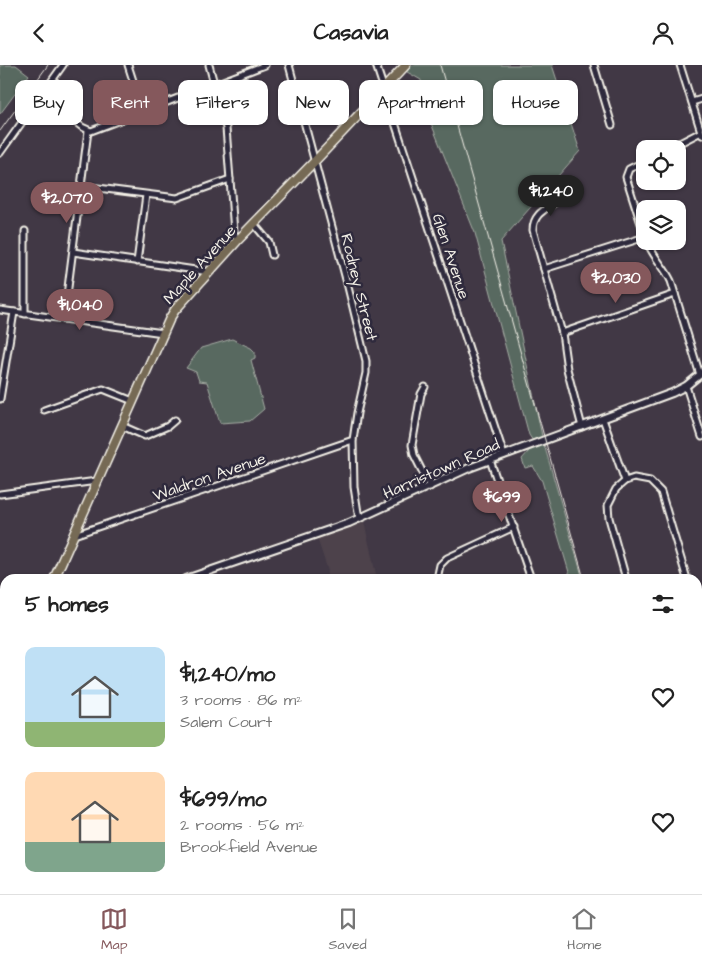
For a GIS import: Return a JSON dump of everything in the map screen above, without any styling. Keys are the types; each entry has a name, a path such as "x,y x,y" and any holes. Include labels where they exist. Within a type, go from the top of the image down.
{"main road":[{"name":"Maple Avenue","path":"392,80 406,65"},
{"name":"Maple Avenue","path":"56,574 163,333 175,310 237,241 359,115"}],"street":[{"path":"52,80 63,65"},
{"path":"128,65 133,80"},
{"path":"209,65 214,80"},
{"path":"228,80 266,65"},
{"name":"Rodney Street","path":"289,65 366,361 366,373 353,440 354,487 359,519"},
{"name":"Glen Avenue","path":"376,65 381,80"},
{"path":"594,65 612,125"},
{"path":"680,65 702,133 686,141"},
{"path":"692,102 702,99"},
{"path":"0,153 20,125"},
{"path":"80,125 88,131 108,125"},
{"path":"225,125 234,232 237,241"},
{"name":"Glen Avenue","path":"396,125 504,455"},
{"path":"64,319 88,131"},
{"path":"636,166 629,169 626,177 636,209"},
{"path":"82,186 177,198 230,179"},
{"path":"137,262 146,195"},
{"path":"557,201 539,214 533,225 562,333 567,369 582,427"},
{"path":"254,225 269,242 272,255"},
{"path":"25,231 25,314"},
{"path":"544,269 636,240"},
{"path":"651,250 666,271 701,374"},
{"path":"73,252 209,272"},
{"path":"562,333 675,294"},
{"path":"0,310 163,333"},
{"path":"0,399 14,312"},
{"name":"Harristown Road","path":"200,574 359,519 469,468 672,393 686,386 701,374"},
{"path":"686,386 702,437"},
{"path":"425,387 412,445 414,455 430,487"},
{"path":"44,409 103,389 133,401"},
{"path":"602,419 625,481"},
{"path":"122,426 145,436 168,426 175,420"},
{"name":"Waldron Avenue","path":"74,535 353,440"},
{"path":"490,460 529,574"},
{"path":"625,574 608,512 612,495 625,481 634,479 646,480 654,484 661,492 686,574"},
{"path":"0,494 97,481"},
{"path":"438,574 438,570 447,558 514,527"}],"shaded area":[{"path":"363,517 376,574 327,574 328,571 316,535"}],"green space":[{"path":"0,65 16,65 29,75 25,80 15,80 15,94 0,114"},
{"path":"406,65 552,65 557,80 493,80 493,125 572,125 580,151 501,241 543,441 582,574 570,574 542,481 533,466 525,468 522,459 535,444 529,435 475,233 432,125 483,125 483,80 421,80 402,69"},
{"path":"232,339 251,348 255,352 255,358 251,360 264,409 250,421 220,423 207,382 199,381 196,372 186,368 201,348"}],"railway":[{"path":"0,131 48,65"},
{"path":"440,65 583,574"}]}
